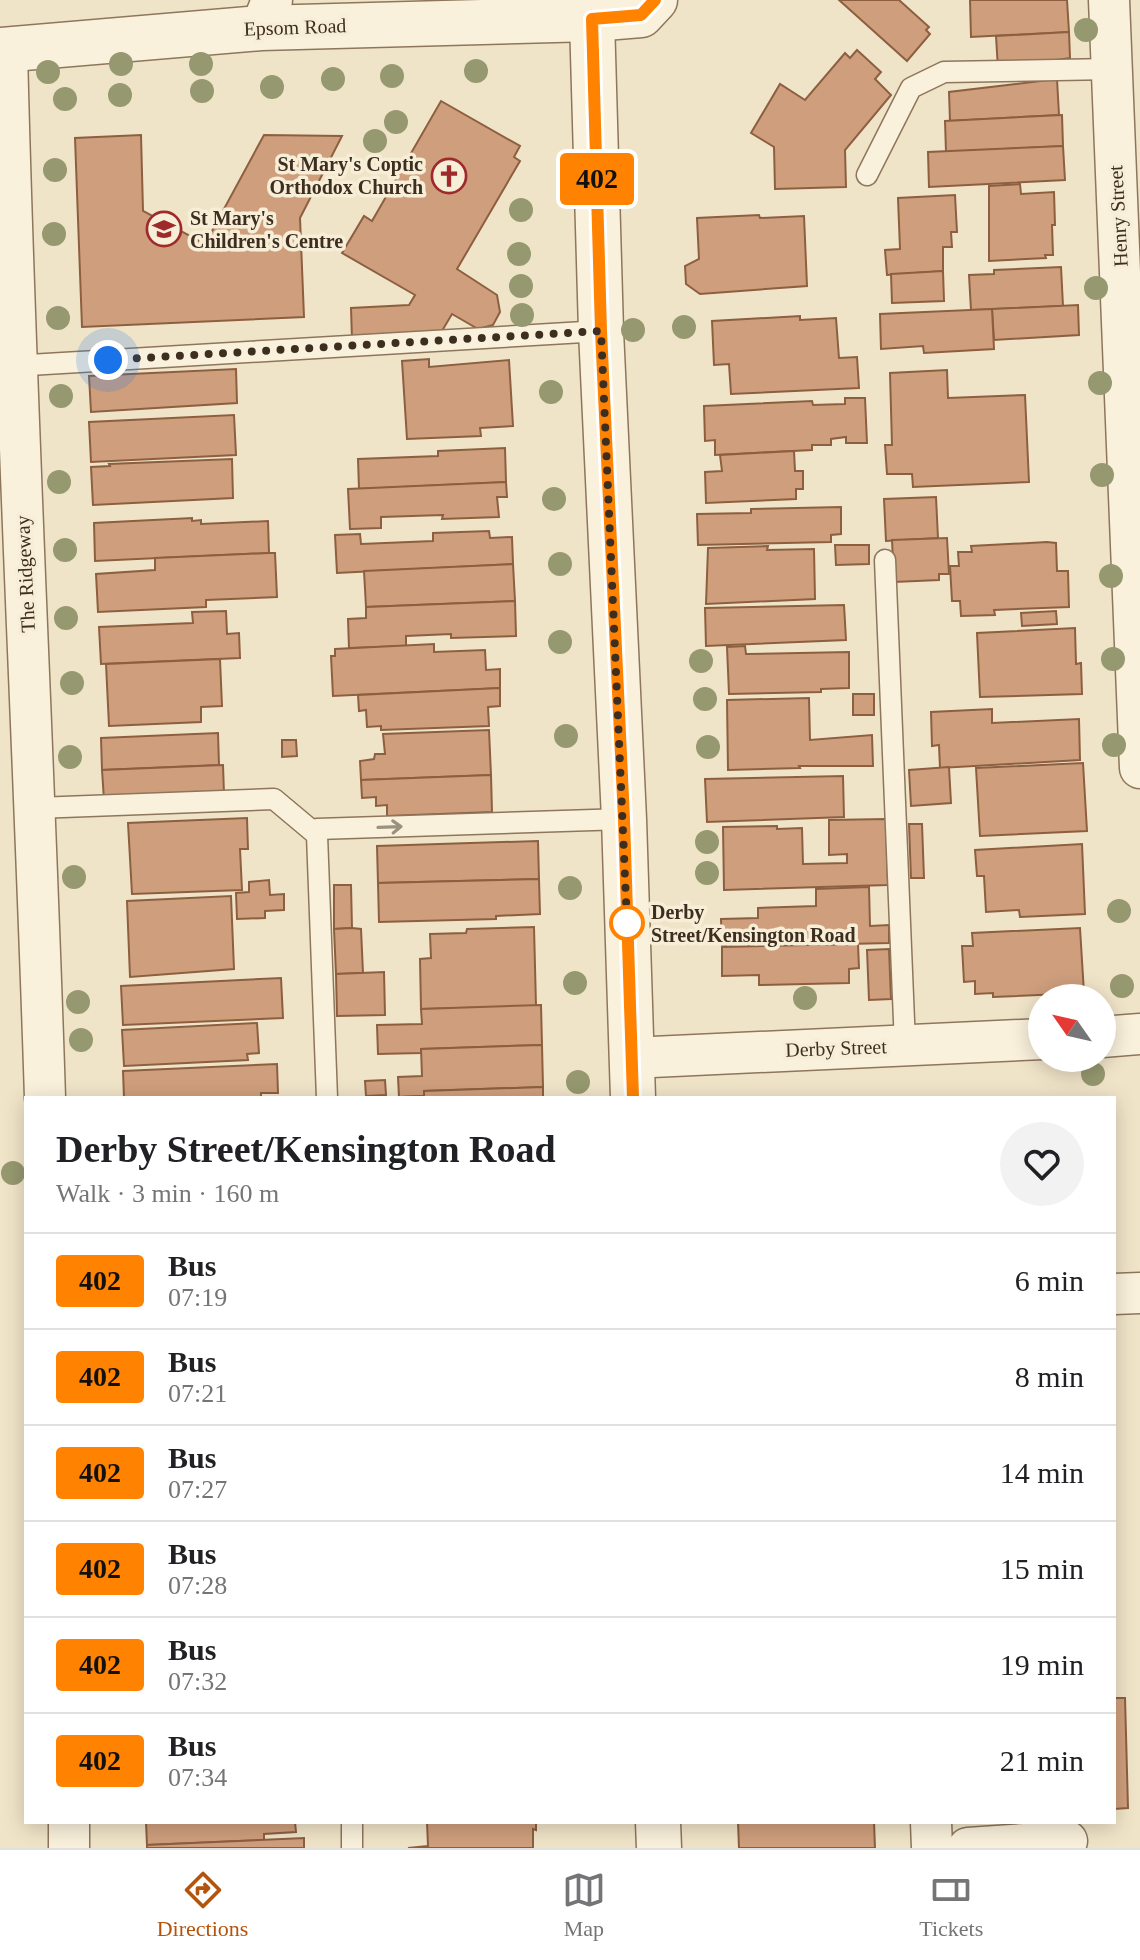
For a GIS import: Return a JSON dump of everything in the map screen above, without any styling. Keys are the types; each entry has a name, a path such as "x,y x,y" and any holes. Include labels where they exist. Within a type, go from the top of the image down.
{"street":[{"name":"Epsom Road","path":"4,50 266,14 592,19 641,15 655,0"},
{"name":"Henry Street","path":"1109,0 1133,406 1140,768"},
{"path":"592,19 601,331 624,819 632,1078"},
{"name":"The Ridgeway","path":"4,50 8,366 36,808 45,1096"},
{"path":"1116,1036 1140,1034"},
{"name":"Derby Street","path":"632,1078 905,1045 1028,1040"},
{"path":"1116,1294 1140,1293"},
{"path":"69,1824 69,1848"},
{"path":"658,1824 659,1848"},
{"path":"931,1824 932,1848"},
{"path":"968,1848 1067,1841"}],"lane":[{"path":"867,175 911,88 944,72 1112,69"},
{"path":"8,366 601,331"},
{"path":"885,560 905,1045"},
{"path":"36,808 274,799 317,835"},
{"path":"327,1096 317,829 624,819"},
{"path":"352,1824 352,1848"}],"building":[{"path":"839,0 899,0 929,27 926,30 930,34 907,61"},
{"path":"970,0 1067,0 1069,32 971,37"},
{"path":"1069,32 1070,58 998,69 996,36"},
{"path":"857,50 881,72 875,79 891,95 845,150 846,187 775,189 774,147 751,133 780,84 805,100 845,53 850,58"},
{"path":"1057,79 1059,115 950,121 949,92"},
{"path":"441,101 520,146 514,157 520,161 457,269 497,295 500,312 493,325 478,329 452,314 439,336 352,340 351,308 409,305 415,295 342,253 364,216 372,221"},
{"path":"1062,115 1063,146 946,152 945,121"},
{"path":"141,135 143,211 205,244 264,135 342,136 300,218 304,317 82,327 75,138"},
{"path":"1063,146 1065,180 929,187 928,152"},
{"path":"1020,184 1021,194 1054,192 1053,255 989,261 989,186"},
{"path":"955,195 957,232 951,232 952,247 943,247 943,271 887,275 885,250 900,249 898,198"},
{"path":"759,215 760,218 804,216 807,286 700,294 686,284 685,266 699,259 697,218"},
{"path":"1061,267 1063,306 971,310 969,275 994,274 994,270"},
{"path":"943,271 944,301 892,303 891,274"},
{"path":"1078,305 1079,335 994,340 992,309"},
{"path":"992,309 994,349 924,353 923,346 881,349 880,314"},
{"path":"800,316 800,320 836,318 839,358 857,357 859,388 731,394 729,364 714,365 712,321"},
{"path":"429,359 429,367 509,360 513,426 480,428 481,436 407,439 402,361"},
{"path":"236,369 237,403 91,412 89,376"},
{"path":"947,370 948,398 1025,395 1029,482 913,487 912,474 887,474 885,445 892,445 890,373"},
{"path":"845,398 865,398 867,443 846,443 846,437 831,439 831,445 812,445 812,450 715,455 715,440 705,441 704,406 812,401 813,405 845,404"},
{"path":"234,415 236,455 91,462 89,422"},
{"path":"505,448 506,482 359,489 358,459 438,456 438,451"},
{"path":"794,451 795,471 803,471 803,489 796,489 796,499 706,503 705,472 722,471 720,455"},
{"path":"232,459 233,498 93,505 91,467"},
{"path":"506,482 507,497 497,497 499,517 381,517 381,528 350,529 348,489"},
{"path":"936,497 938,538 886,541 884,499"},
{"path":"841,507 841,534 831,535 831,542 698,545 697,514"},
{"path":"192,518 192,521 201,520 201,524 268,521 269,553 95,561 94,523"},
{"path":"489,531 490,538 512,537 513,564 337,573 335,535 360,534 361,544 433,541 433,533"},
{"path":"947,538 949,574 939,574 939,580 894,582 892,540"},
{"path":"1056,543 1057,571 1068,571 1069,607 994,610 995,615 961,616 960,601 952,601 950,566 959,566 958,552 972,552 971,546"},
{"path":"835,545 869,545 869,564 836,565"},
{"path":"768,546 767,550 814,549 815,599 706,604 708,548"},
{"path":"275,553 277,597 206,600 206,607 98,612 96,574 155,570 155,558"},
{"path":"513,564 515,601 366,607 364,571"},
{"path":"515,601 516,636 406,636 406,646 349,648 348,619 366,618 366,607"},
{"path":"844,605 846,640 706,646 705,608"},
{"path":"226,611 227,634 239,633 240,658 101,664 99,627 193,623 192,612"},
{"path":"1056,611 1057,624 1022,626 1021,613"},
{"path":"1075,628 1076,664 1081,663 1082,694 980,697 977,633"},
{"path":"434,644 434,652 485,650 486,670 500,669 500,688 333,696 331,656 335,656 335,649"},
{"path":"745,646 746,654 849,652 849,688 821,689 821,692 729,694 727,647"},
{"path":"220,659 222,706 201,707 201,722 109,726 106,664"},
{"path":"500,688 500,706 488,707 489,726 381,730 381,726 367,727 366,710 359,711 358,695"},
{"path":"853,694 874,694 874,715 853,715"},
{"path":"809,698 810,740 872,735 873,766 728,770 727,700"},
{"path":"992,709 992,723 1079,719 1080,760 940,768 939,745 932,746 931,712"},
{"path":"489,730 491,775 361,780 360,761 374,759 375,754 385,754 383,734"},
{"path":"218,733 219,765 102,770 101,738"},
{"path":"282,740 296,740 297,756 282,757"},
{"path":"1083,763 1087,831 980,836 976,768"},
{"path":"223,765 224,794 104,800 102,770"},
{"path":"949,767 951,803 911,806 909,770"},
{"path":"491,775 492,812 387,816 387,805 376,806 376,797 362,798 361,780"},
{"path":"843,776 844,817 707,822 705,779"},
{"path":"247,818 248,849 240,849 242,890 132,894 128,823"},
{"path":"886,819 888,885 724,890 723,827 802,828 803,864 847,863 847,854 829,855 829,820"},
{"path":"909,824 922,824 924,878 911,878"},
{"path":"538,841 539,879 378,883 377,846"},
{"path":"1082,844 1085,914 1020,917 1019,910 986,912 984,876 977,876 975,850"},
{"path":"539,879 540,914 496,916 496,919 379,922 378,883"},
{"path":"269,880 270,895 284,894 284,910 265,911 265,918 237,919 236,893 249,892 249,882"},
{"path":"334,885 351,885 352,928 334,929"},
{"path":"869,887 870,926 889,925 889,943 722,947 721,919 758,918 758,908 816,906 816,889"},
{"path":"231,896 234,969 130,977 127,901"},
{"path":"534,927 536,1006 421,1009 420,959 431,958 430,934 466,933 467,929"},
{"path":"1080,928 1083,984 1028,984 1028,995 993,997 993,993 975,994 975,981 964,982 962,946 973,946 972,933"},
{"path":"334,929 361,929 363,973 336,974"},
{"path":"858,944 859,968 849,969 849,983 759,985 759,975 722,976 722,947"},
{"path":"889,949 891,999 869,1000 867,950"},
{"path":"384,972 385,1015 337,1016 336,974"},
{"path":"281,978 283,1018 123,1025 121,986"},
{"path":"541,1005 542,1045 421,1049 421,1053 378,1054 377,1025 422,1024 421,1009"},
{"path":"257,1023 259,1053 247,1054 248,1060 124,1066 122,1030"},
{"path":"542,1045 543,1087 424,1091 424,1096 399,1096 398,1077 422,1076 421,1049"},
{"path":"277,1064 278,1093 261,1093 261,1096 124,1096 123,1071"},
{"path":"385,1080 386,1095 366,1096 365,1081"},
{"path":"543,1087 543,1096 424,1096 424,1091"},
{"path":"1116,1698 1125,1698 1128,1808 1116,1809"},
{"path":"146,1824 295,1824 296,1832 264,1834 264,1840 147,1845"},
{"path":"427,1824 536,1824 533,1848 408,1848 428,1846"},
{"path":"738,1824 874,1824 875,1848 739,1848"},
{"path":"304,1838 304,1848 147,1848 147,1845"}],"bus line":[{"name":"402","path":"633,1096 624,819 601,331 592,19 641,15 655,0"}],"place":[{"name":"St Mary's Coptic Orthodox Church","path":"449,176"},
{"name":"St Mary's Children's Centre","path":"164,229"},
{"name":"Derby Street/Kensington Road","path":"627,923"}],"route":[{"path":"108,360 601,331 627,923"}]}
